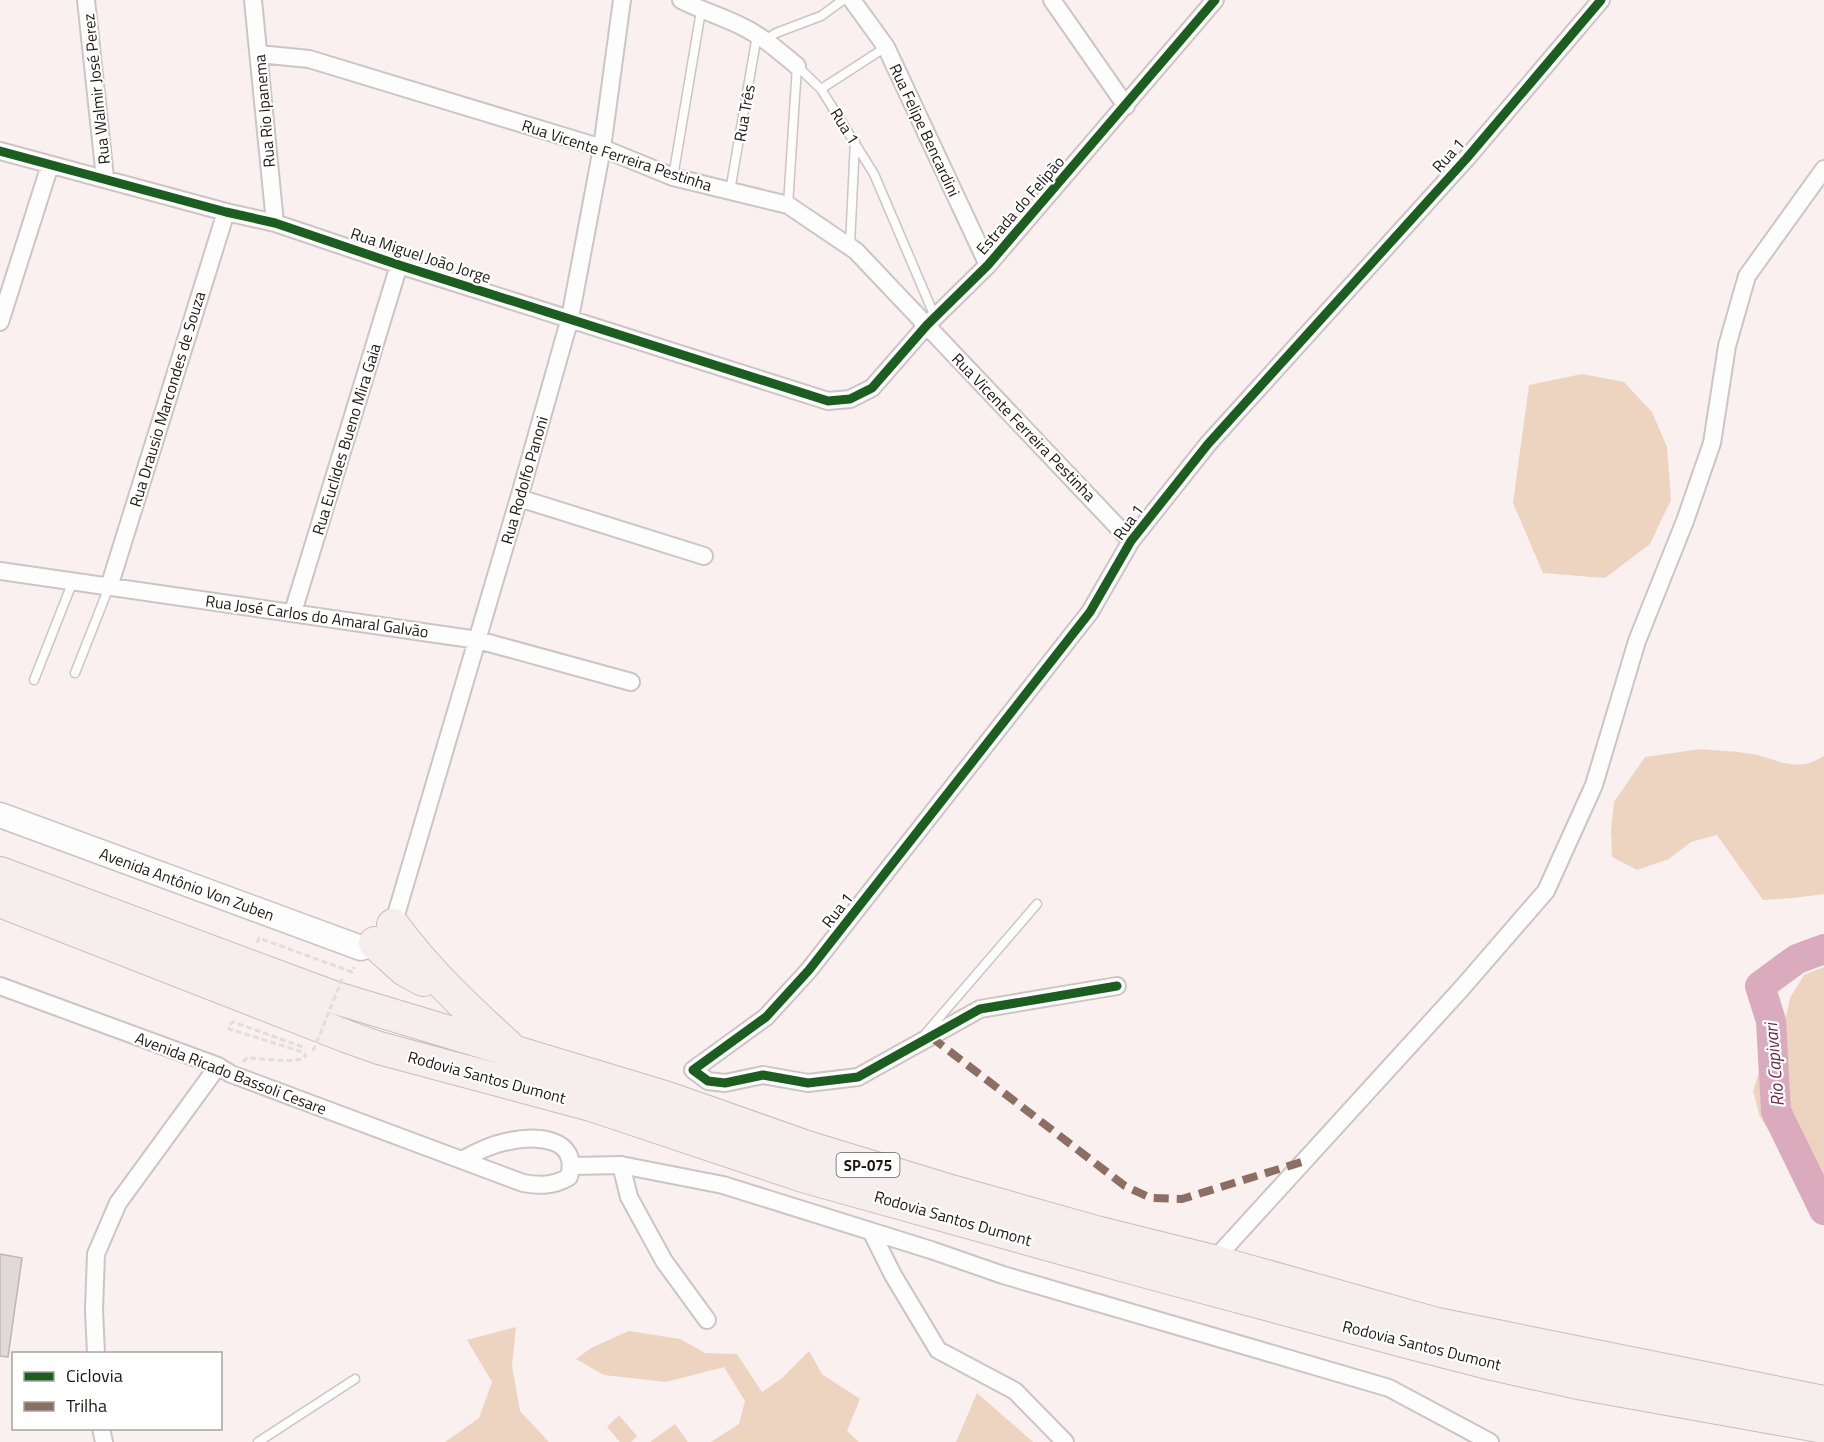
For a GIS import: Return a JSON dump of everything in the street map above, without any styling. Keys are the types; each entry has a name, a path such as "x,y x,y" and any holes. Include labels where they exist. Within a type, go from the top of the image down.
{"highway":[{"name":"Rodovia Santos Dumont","path":"0,873 333,997 668,1098 807,1147 951,1191 1437,1324 1753,1401 1824,1427"},
{"name":"Rodovia Santos Dumont","path":"0,901 368,1044 591,1105 806,1177 1143,1271 1492,1364 1578,1383 1753,1401 1824,1402"},
{"path":"376,939 405,970 452,996 517,1053"}],"street":[{"name":"Rua Walmir José Perez","path":"86,0 105,178"},
{"name":"Rua Rio Ipanema","path":"253,0 275,223"},
{"name":"Rua Rodolfo Panoni","path":"376,939 478,640 570,318 602,148 622,0"},
{"name":"Rua 1","path":"681,0 701,11 739,25 761,38 797,66"},
{"name":"Rua Felipe Bencardini","path":"852,0 886,47 988,266"},
{"path":"1052,0 1126,106"},
{"name":"Estrada do Felipão","path":"828,401 850,399 872,388 931,321 988,266 1215,0"},
{"name":"Rua 1","path":"916,1045 858,1077 828,1081 808,1083 762,1075 725,1083 708,1081 693,1070 766,1017 809,970 1090,612 1131,541 1208,444 1466,159 1601,0"},
{"name":"Rua Vicente Ferreira Pestinha","path":"259,54 309,59 602,148 673,177 788,205 849,245 931,321 1131,541"},
{"name":"Rua Miguel João Jorge","path":"0,151 275,223 399,265 828,401"},
{"path":"0,322 50,165"},
{"path":"1213,1261 1446,1005 1546,891 1594,785 1637,641 1712,443 1727,346 1748,276 1824,169"},
{"name":"Rua Drausio Marcondes de Souza","path":"109,586 226,212"},
{"name":"Rua Euclides Bueno Mira Gaia","path":"293,612 399,265"},
{"path":"519,498 704,556"},
{"name":"Rua José Carlos do Amaral Galvão","path":"0,571 478,640 631,682"},
{"name":"Avenida Antônio Von Zuben","path":"0,815 376,939"},
{"name":"Avenida Ricado Bassoli Cesare","path":"0,986 523,1183 541,1186 559,1183 569,1177 572,1166"},
{"path":"916,1045 980,1009 1117,986"},
{"path":"96,1352 94,1310 96,1254 118,1203 224,1070"},
{"path":"462,1160 482,1149 506,1141 532,1138 562,1145 570,1156 572,1166 621,1165 723,1185 1003,1275 1389,1388 1490,1442"},
{"path":"621,1165 629,1197 659,1251 707,1320"},
{"path":"871,1231 893,1275 938,1350 1016,1391 1065,1442"}],"lane":[{"path":"761,38 821,16 843,0"},
{"path":"673,177 701,11"},
{"name":"Rua Três","path":"730,191 761,38"},
{"path":"821,89 886,47"},
{"path":"788,205 797,66"},
{"name":"Rua 1","path":"797,66 821,89 874,174 931,321"},
{"path":"849,245 855,141"},
{"path":"34,680 73,581"},
{"path":"75,673 109,586"},
{"path":"916,1045 1037,904"},
{"path":"258,1442 355,1379"}],"path":[{"path":"256,945 259,938 352,972 376,939"},
{"path":"224,1070 247,1058 304,1059 306,1056 303,1052 229,1029 229,1025 233,1022 313,1051 343,977"}],"shaded area":[{"path":"1582,374 1624,382 1652,412 1667,447 1671,500 1650,544 1605,578 1543,573 1513,503 1529,385"},
{"path":"1701,749 1757,755 1798,765 1824,756 1824,894 1763,900 1717,835 1691,842 1669,859 1637,870 1612,857 1611,830 1614,802 1645,757"},
{"path":"1824,967 1824,1218 1760,1117 1753,1091 1762,1063 1782,1036 1790,998 1804,975"},
{"path":"516,1327 512,1366 520,1411 549,1442 445,1442 479,1418 492,1382 467,1340"},
{"path":"629,1331 680,1339 705,1353 737,1354 762,1392 782,1378 809,1351 822,1374 860,1399 847,1431 859,1442 711,1442 739,1424 745,1401 724,1367 666,1382 604,1375 576,1359 591,1348"},
{"path":"977,1393 1032,1441 1034,1442 956,1442"},
{"path":"619,1415 637,1436 631,1442 620,1442 607,1427"},
{"path":"675,1424 688,1442 650,1442"}],"building":[{"path":"0,1254 22,1258 8,1357 0,1356"}],"waterway":[{"name":"Rio Capivari","path":"1824,949 1797,959 1760,986 1771,1021 1776,1111 1824,1210"}],"marked path":[{"path":"931,1037 1125,1186 1151,1198 1182,1199 1305,1161"}],"cycle path":[{"path":"0,151 275,223 399,265 828,401 850,399 872,388 927,325 988,265 1215,0"},
{"path":"1117,986 980,1009 858,1077 808,1083 763,1075 725,1083 708,1081 693,1070 766,1017 809,970 1090,612 1131,541 1208,444 1466,159 1601,0"}]}
